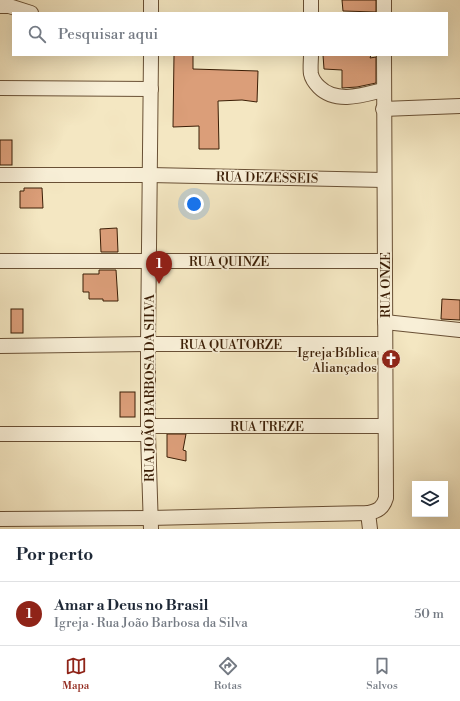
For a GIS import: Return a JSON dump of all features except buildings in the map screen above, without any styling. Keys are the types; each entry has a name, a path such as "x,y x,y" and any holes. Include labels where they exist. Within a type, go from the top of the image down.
{"street":[{"path":"151,0 151,12"},
{"path":"311,0 311,12"},
{"path":"384,0 384,12"},
{"path":"0,6 9,6 28,12"},
{"name":"RUA JOÃO BARBOSA DA SILVA","path":"150,524 148,344 151,56"},
{"path":"311,56 311,74 315,83 322,91 331,95 344,97 383,90"},
{"name":"RUA ONZE","path":"372,512 381,508 385,504 386,498 383,109 384,56"},
{"path":"0,88 151,89"},
{"path":"383,109 460,106"},
{"name":"RUA DEZESSEIS","path":"0,175 150,175 384,180"},
{"name":"RUA QUINZE","path":"0,261 385,261"},
{"path":"385,322 460,330"},
{"name":"RUA QUATORZE","path":"0,346 148,344 385,344"},
{"name":"RUA TREZE","path":"0,434 385,426"},
{"path":"0,519 150,524 372,512 370,529"}],"place":[{"name":"Amar a Deus no Brasil","path":"159,284"},
{"name":"Igreja Bíblica Aliançados","path":"391,359"}]}
